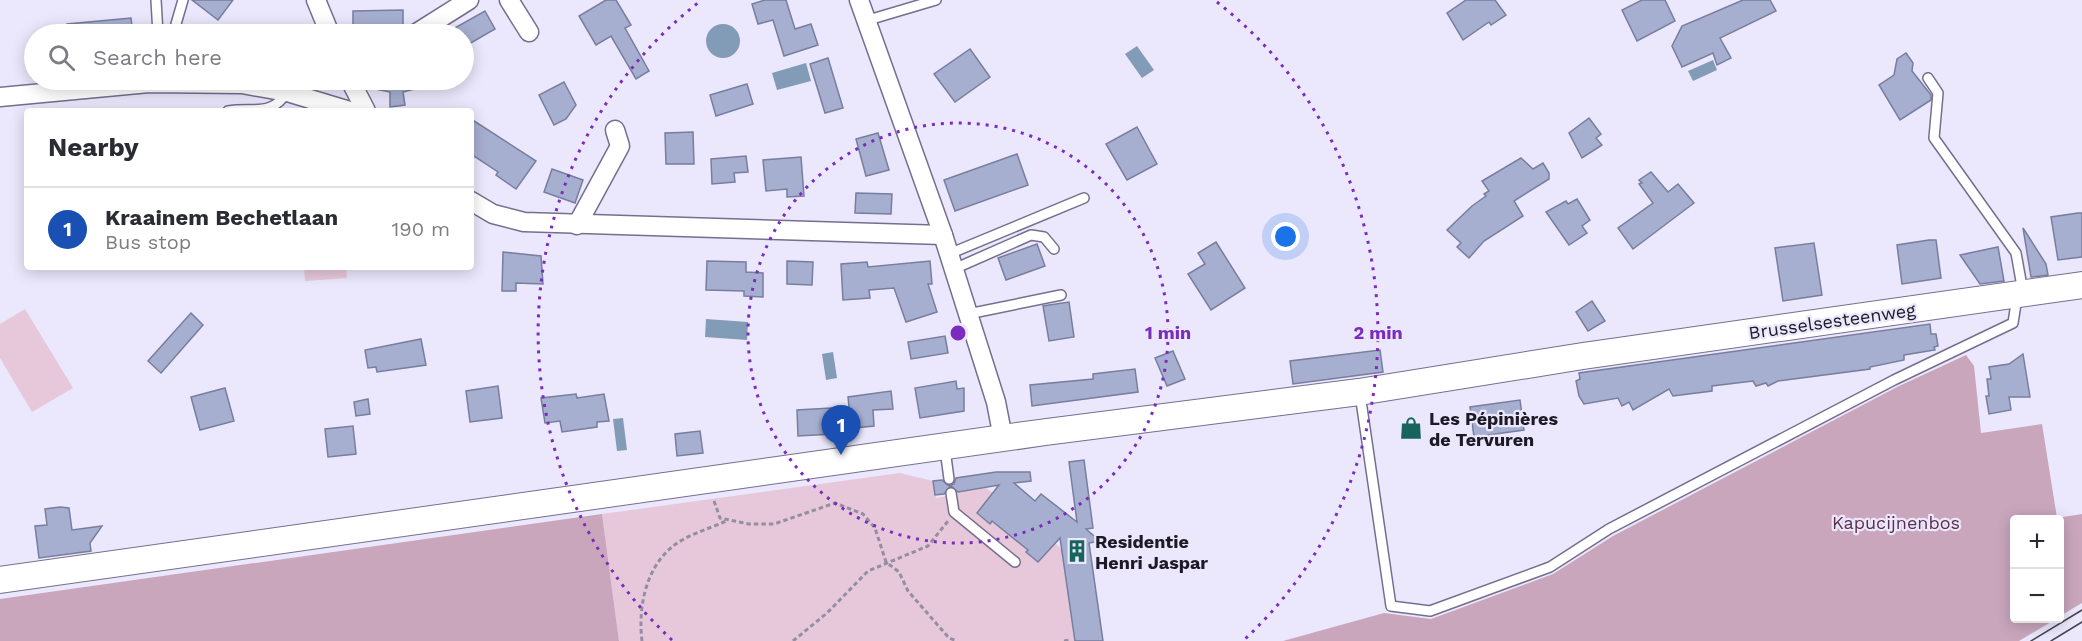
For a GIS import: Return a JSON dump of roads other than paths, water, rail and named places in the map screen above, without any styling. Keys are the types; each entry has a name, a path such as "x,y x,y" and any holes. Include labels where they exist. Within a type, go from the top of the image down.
{"street":[{"path":"316,0 326,24"},
{"path":"431,24 469,0"},
{"path":"509,0 529,32"},
{"path":"859,0 952,261 996,402 1003,438"},
{"path":"0,97 70,90"},
{"path":"276,90 340,108"},
{"path":"355,90 364,108"},
{"path":"577,225 620,146 615,130"},
{"path":"474,203 493,214 524,222 943,235"},
{"name":"Brusselsesteenweg","path":"0,580 1003,438 1359,392 1583,356 2082,285"}],"lane":[{"path":"156,0 157,24"},
{"path":"176,24 183,0"},
{"path":"865,21 936,0"},
{"path":"1359,392 1391,606 1430,610 1550,567 1609,529 1894,380 2013,323 2020,294 2016,253 1934,138 1938,93 1928,78"},
{"path":"271,108 280,104 287,92"},
{"path":"952,261 1084,198"},
{"path":"952,261 1031,235 1044,237 1054,249"},
{"path":"968,314 1061,295"},
{"path":"945,447 949,479"},
{"path":"951,493 954,512 1015,562"}],"water":[{"path":"723,24 735,29 740,41 735,53 723,58 711,53 706,41 711,29"},
{"path":"1137,46 1154,70 1142,78 1125,54"},
{"path":"1713,60 1717,70 1693,81 1688,71"},
{"path":"806,63 811,81 777,90 772,73"},
{"path":"706,319 748,322 747,340 705,337"},
{"path":"833,352 837,378 826,380 822,354"},
{"path":"623,418 627,450 617,451 613,419"}],"tram line":[{"path":"2031,641 2082,610"},
{"path":"2051,641 2082,622"}],"place":[{"name":"Les Pépinières de Tervuren","path":"1411,428"},
{"name":"Kraainem Bechetlaan","path":"841,455"},
{"name":"Residentie Henri Jaspar","path":"1077,551"}],"park label":[{"name":"Kapucijnenbos","path":"1896,522"}]}
